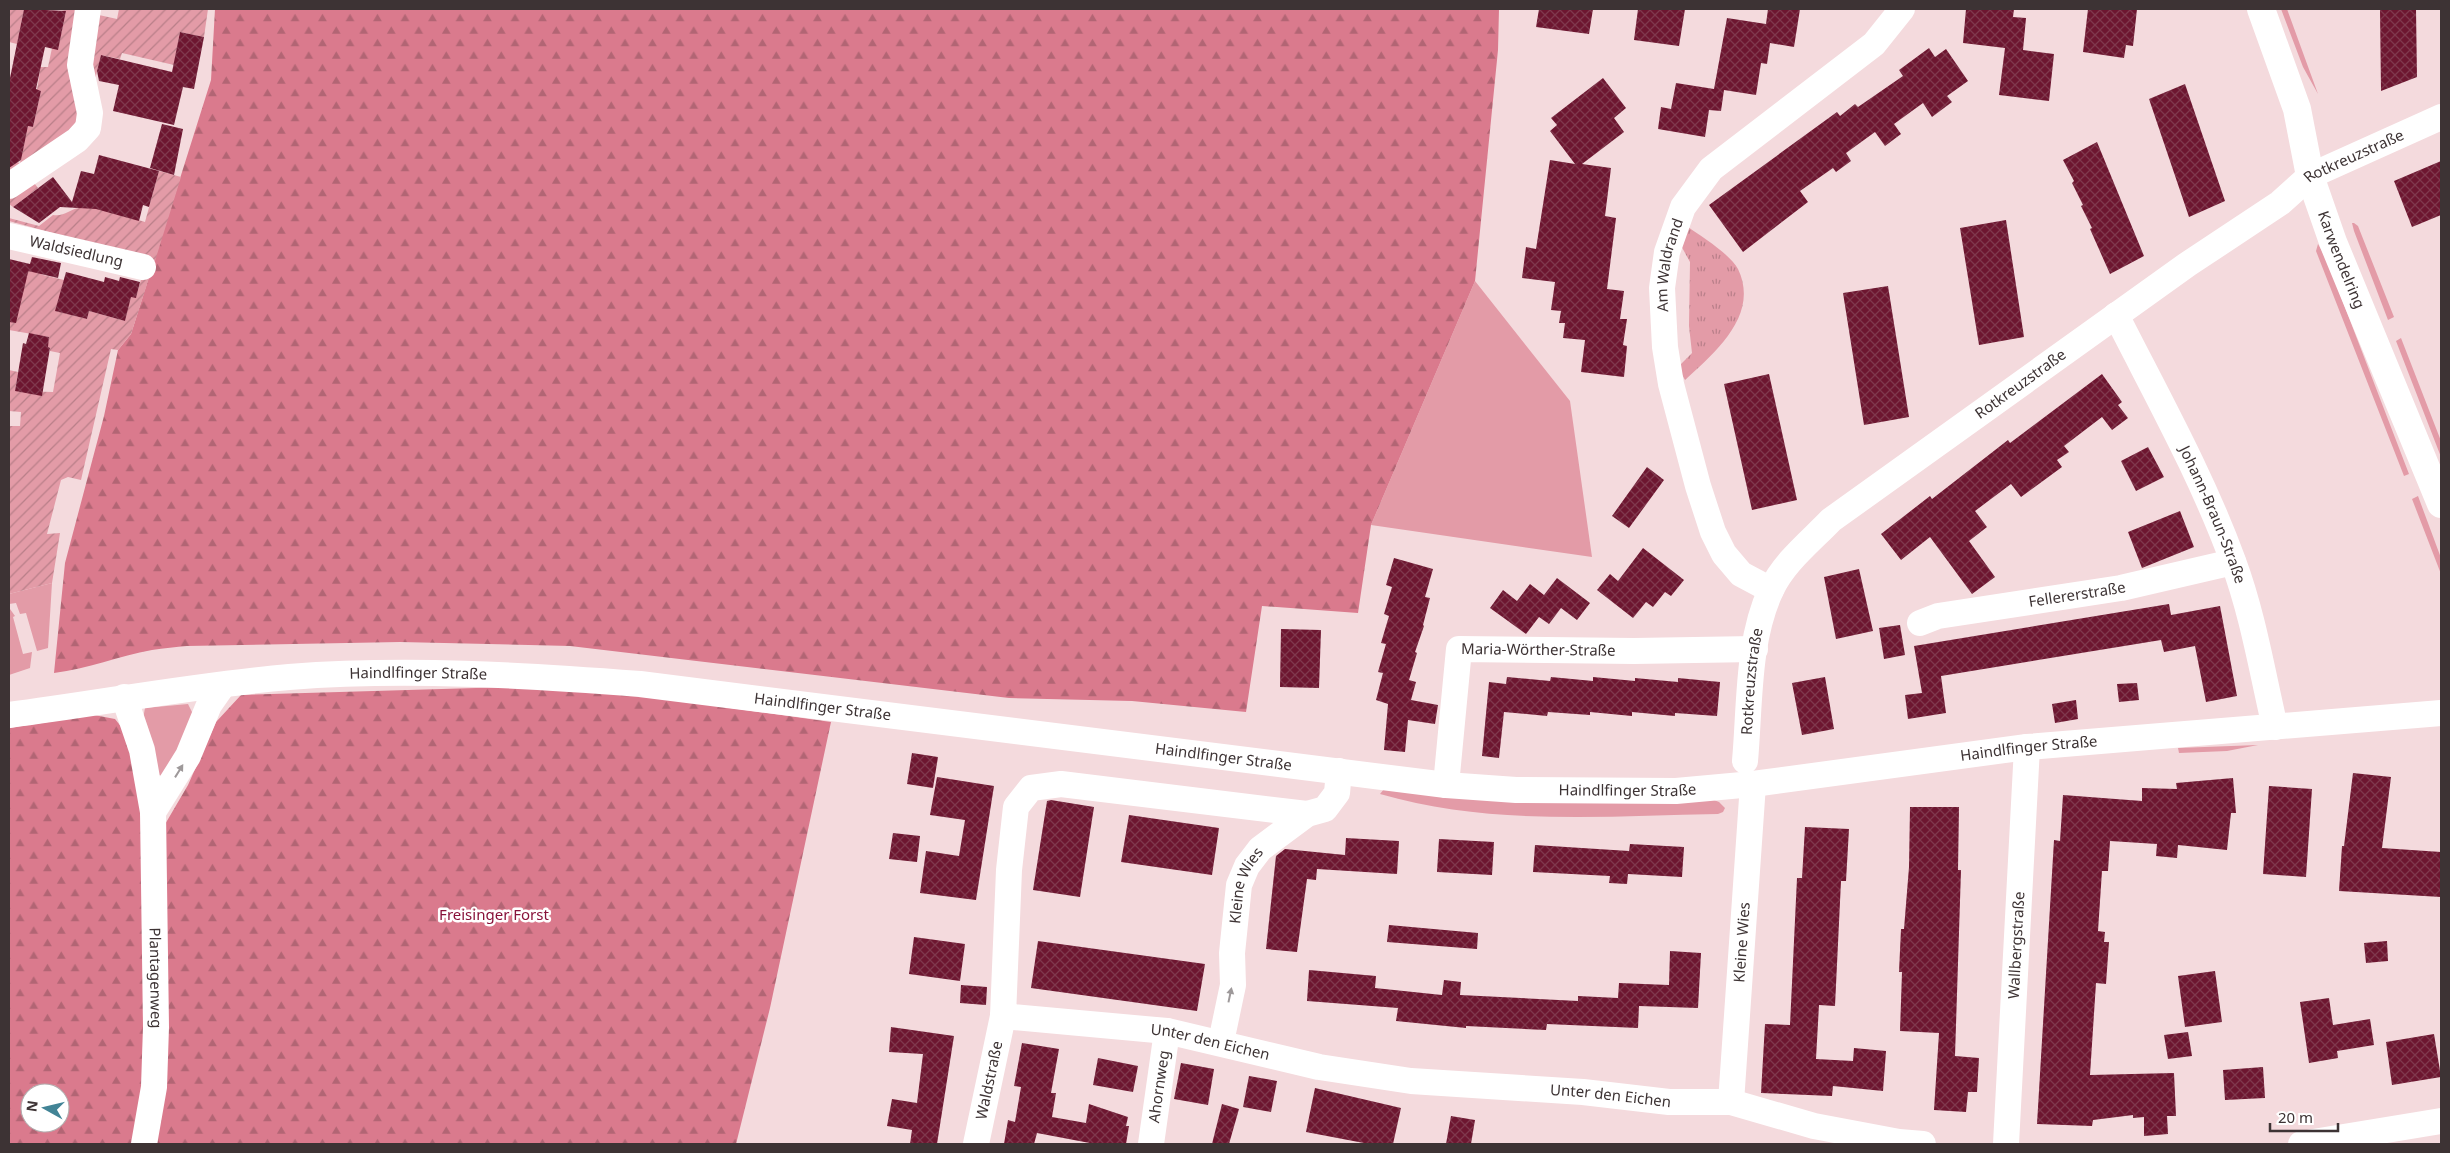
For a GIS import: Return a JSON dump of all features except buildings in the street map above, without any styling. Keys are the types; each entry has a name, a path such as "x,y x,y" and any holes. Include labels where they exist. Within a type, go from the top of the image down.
{"main road":[{"name":"Karwendelring","path":"2261,9 2297,109 2310,176 2333,242 2441,504"}],"street":[{"path":"9,186 83,136 88,128 90,112 80,65 88,9"},
{"name":"Am Waldrand","path":"1771,590 1741,574 1724,554 1713,532 1698,486 1671,384 1665,347 1662,288 1667,252 1682,208 1711,170 1874,44 1902,9"},
{"name":"Rotkreuzstraße","path":"1749,772 1755,649 1761,620 1771,590 1789,562 1831,520 2188,264 2280,203 2310,176 2441,117"},
{"name":"Waldsiedlung","path":"9,236 143,267"},
{"name":"Johann-Braun-Straße","path":"2116,315 2207,494 2234,562 2257,639 2275,727"},
{"name":"Fellererstraße","path":"1920,623 1938,616 2120,588 2234,562"},
{"name":"Maria-Wörther-Straße","path":"1446,785 1459,649 1634,651 1755,649"},
{"name":"Haindlfinger Straße","path":"9,715 290,677 463,673 640,684 1446,785 1516,790 1635,792 1676,791 1749,772 2441,712"},
{"path":"153,812 188,756 209,705 223,685"},
{"name":"Plantagenweg","path":"124,698 142,750 153,812 156,1027 154,1087 144,1144"},
{"name":"Wallbergstraße","path":"2006,1144 2027,747"},
{"name":"Kleine Wies","path":"1221,1042 1232,985 1238,885 1247,866 1260,849 1307,814 1325,809 1337,794 1339,771"},
{"name":"Kleine Wies","path":"1731,1102 1749,772"},
{"path":"1003,1016 1009,870 1016,807 1031,788 1061,784 1307,814"},
{"name":"Unter den Eichen","path":"1003,1016 1167,1030 1319,1067 1411,1081 1583,1092 1669,1102 1731,1102 1808,1135 1923,1144"},
{"name":"Waldstraße","path":"976,1144 1003,1016"},
{"name":"Ahornweg","path":"1151,1144 1167,1030"},
{"path":"2301,1144 2441,1121"}],"green space":[{"path":"9,9 24,9 17,44 9,42"},
{"path":"56,9 80,9 79,115 72,130 9,173 9,160 20,163 28,126 33,127 41,91 37,90 40,71 37,67 48,67 52,48 58,49 66,11"},
{"path":"119,9 208,9 204,37 180,32 174,65 122,53 120,59 101,55 95,80 89,57 99,15 117,19"},
{"path":"215,9 1499,9 1498,50 1475,281 1371,525 1358,613 1262,606 1246,712 1132,701 1009,698 570,646 400,642 187,646 152,650 79,669 54,673 65,563 104,416 118,350 131,334 211,80"},
{"path":"2281,9 2287,9 2318,94 2303,67"},
{"path":"159,171 181,177 155,261 9,221 9,218 39,226 53,215 60,215 87,207 104,209 145,222"},
{"path":"31,179 38,188 13,207 9,204 9,195"},
{"path":"2352,223 2358,226 2394,317 2388,320 2354,231"},
{"path":"1688,227 1715,246 1738,269 1743,286 1743,302 1739,317 1721,345 1685,380 1678,367 1692,353 1689,326 1690,262 1679,242"},
{"path":"2318,244 2326,258 2409,474 2404,476 2316,251"},
{"path":"29,268 43,275 64,280 56,311 87,319 89,311 125,321 131,296 136,297 142,276 149,278 131,334 118,350 111,349 81,480 68,477 61,480 47,534 60,533 52,583 9,594 9,426 20,426 21,412 9,411 9,370 18,372 15,391 53,392 60,353 50,351 50,348 47,347 49,337 9,330 9,293"},
{"path":"1475,281 1570,401 1592,557 1371,525"},
{"path":"2401,338 2441,441 2441,457 2396,341"},
{"path":"2418,496 2441,558 2441,574 2412,499"},
{"path":"52,583 48,648 37,651 26,613 20,614 16,603 9,604 9,594"},
{"path":"10,609 15,616 13,617 23,654 32,652 30,668 9,675"},
{"name":"Freisinger Forst","path":"511,687 645,696 831,722 770,1008 736,1144 157,1144 167,1055 164,826 188,785 216,722 241,695"},
{"path":"188,704 195,718 165,777 156,774 143,719 145,708"},
{"path":"94,715 115,719 123,729 145,801 147,922 141,1107 133,1144 9,1144 9,728"},
{"path":"2258,745 2227,751 2179,753 2178,748"},
{"path":"1384,789 1714,800 1725,808 1723,812 1718,814 1591,817 1506,815 1463,811 1422,804 1380,794"}]}
